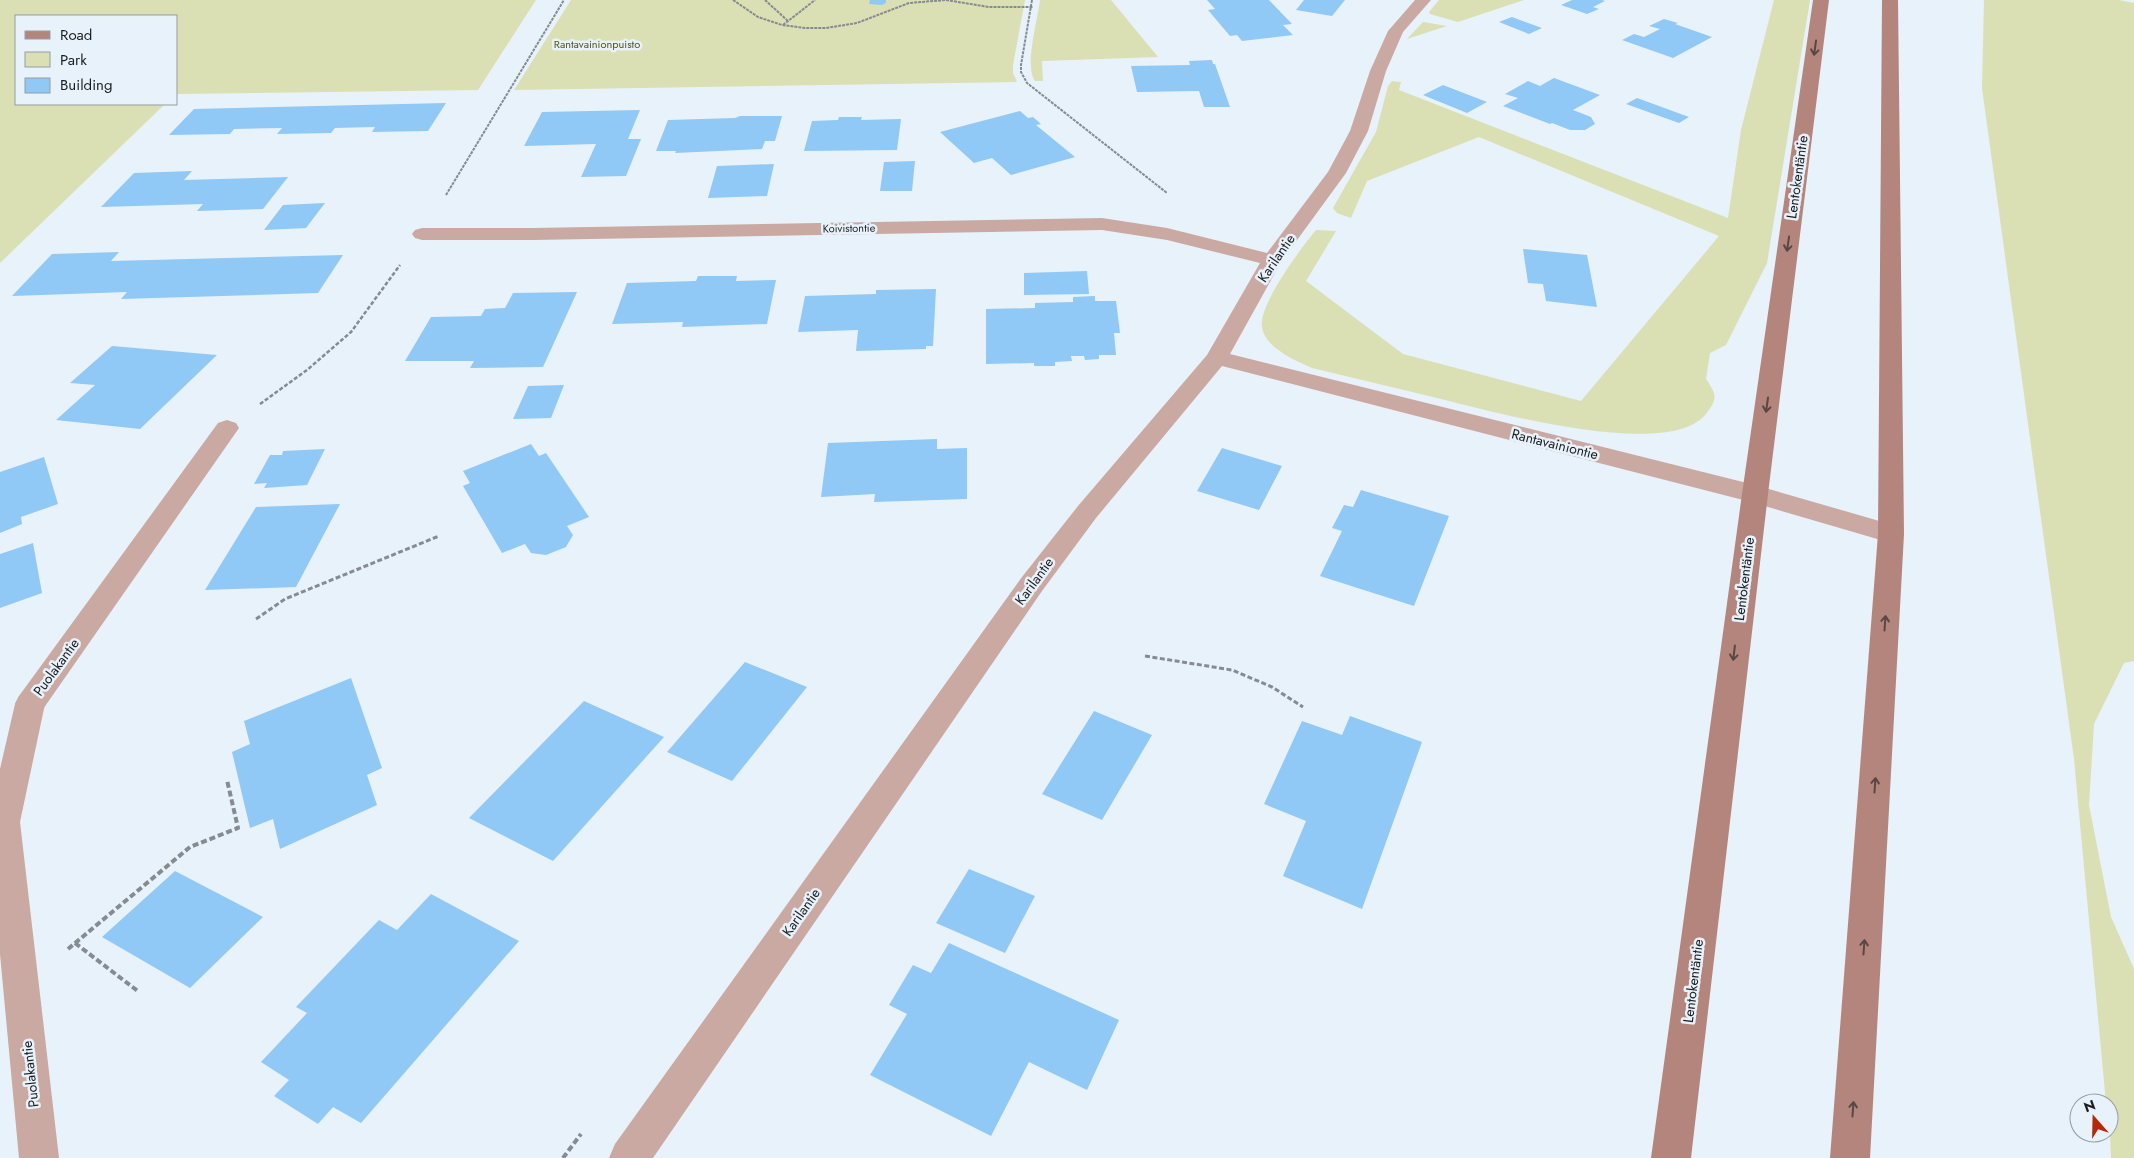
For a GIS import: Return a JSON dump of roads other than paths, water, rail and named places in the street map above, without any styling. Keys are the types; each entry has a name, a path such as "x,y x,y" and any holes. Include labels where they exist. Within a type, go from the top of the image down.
{"main road":[{"name":"Lentokentäntie","path":"1671,1158 1754,494 1821,0"},
{"path":"1850,1158 1891,534 1890,0"}],"street":[{"name":"Karilantie","path":"629,1158 1032,584 1087,512 1217,358 1272,260 1337,173 1359,131 1378,71 1396,31 1423,0"},
{"name":"Koivistontie","path":"422,234 1102,224 1182,236 1272,260"},
{"name":"Rantavainiontie","path":"1217,358 1754,494 1891,534"},
{"name":"Puolakantie","path":"39,1158 4,822 30,704 227,428"}],"park label":[{"name":"Rantavainionpuisto","path":"597,44"}]}
